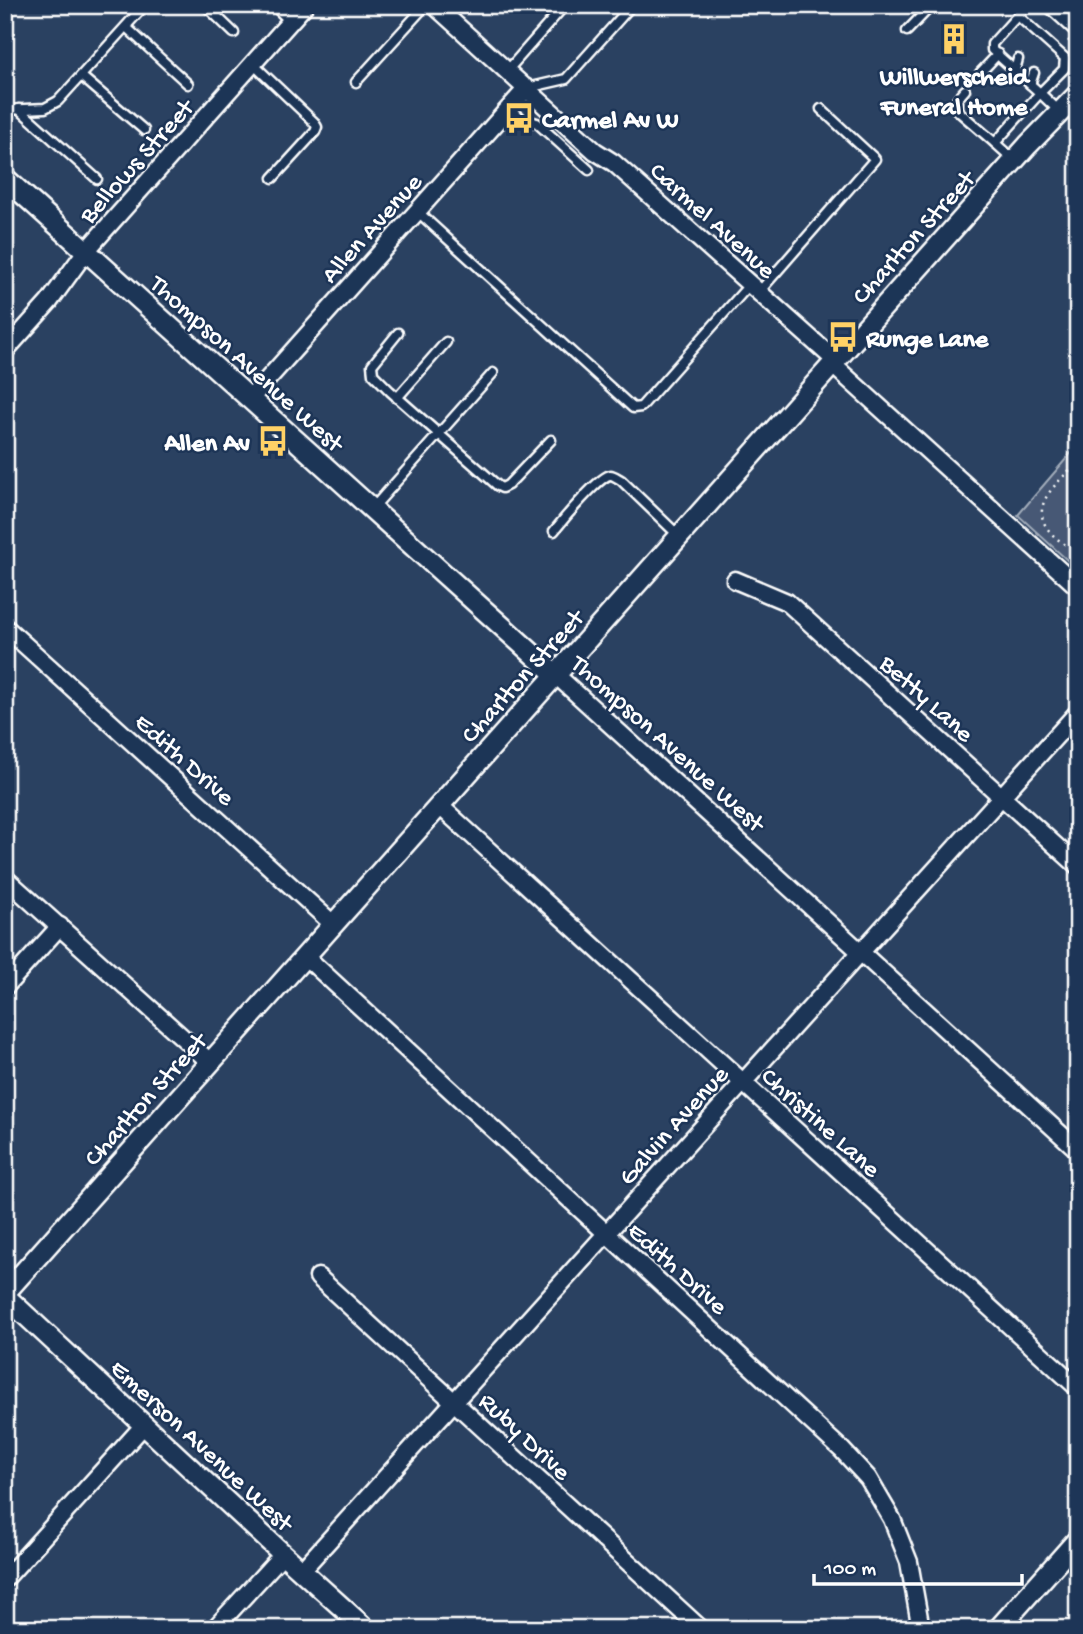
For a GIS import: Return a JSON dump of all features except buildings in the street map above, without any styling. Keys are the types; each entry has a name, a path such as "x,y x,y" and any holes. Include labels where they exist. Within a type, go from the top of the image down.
{"street":[{"name":"Bellows Street","path":"5,351 49,302 86,251 305,5"},
{"name":"Carmel Avenue","path":"434,5 835,363"},
{"path":"1054,5 1078,27"},
{"name":"Allen Avenue","path":"250,399 527,88"},
{"name":"Charlton Street","path":"5,1295 1015,160 1078,94"},
{"name":"Thompson Avenue West","path":"5,178 1078,1150"},
{"path":"835,363 1078,587"},
{"name":"Betty Lane","path":"735,580 787,602 1078,866"},
{"name":"Edith Drive","path":"5,627 334,925"},
{"name":"Galvin Avenue","path":"302,1570 1078,712"},
{"name":"Christine Lane","path":"440,806 1078,1388"},
{"path":"5,878 211,1062"},
{"path":"5,986 60,926"},
{"name":"Edith Drive","path":"306,957 842,1450 868,1478 892,1518 909,1562 921,1629"},
{"name":"Ruby Drive","path":"318,1277 701,1629"},
{"name":"Emerson Avenue West","path":"5,1295 366,1629"},
{"path":"5,1579 144,1425"},
{"path":"998,1629 1078,1539"},
{"path":"214,1629 283,1554"}],"lane":[{"path":"5,110 45,108 58,101 145,5"},
{"path":"205,5 234,33"},
{"path":"273,5 291,22"},
{"path":"356,82 426,5"},
{"path":"507,71 565,5"},
{"path":"527,88 566,79 632,5"},
{"path":"907,31 932,5"},
{"path":"1027,5 992,44 992,50 1060,112"},
{"path":"995,143 1064,69 1065,58 1027,28 1018,16"},
{"path":"125,27 188,83"},
{"path":"980,73 998,54"},
{"path":"1015,70 1018,59"},
{"path":"253,64 317,127 273,178"},
{"path":"1030,84 1034,73"},
{"path":"81,76 144,130"},
{"path":"965,90 957,99 957,110 1015,160"},
{"path":"509,108 520,118 537,123 589,170"},
{"path":"19,109 97,179"},
{"path":"417,211 633,408 640,407 875,159 821,109"},
{"path":"398,333 372,365 373,374 498,486 502,488 508,485 551,440"},
{"path":"397,398 446,342"},
{"path":"372,509 494,373"},
{"path":"554,531 596,484 607,475 612,475 621,480 680,537"}],"path":[{"path":"1078,460 1047,495 1042,508 1042,519 1047,530 1057,540 1078,552"}],"shaded area":[{"path":"1078,445 1078,570 1018,515"}],"place":[{"name":"Willwerscheid Funeral Home","path":"954,39"},
{"name":"Carmel Av W","path":"519,118"},
{"name":"Runge Lane","path":"843,337"},
{"name":"Allen Av","path":"273,441"}]}
